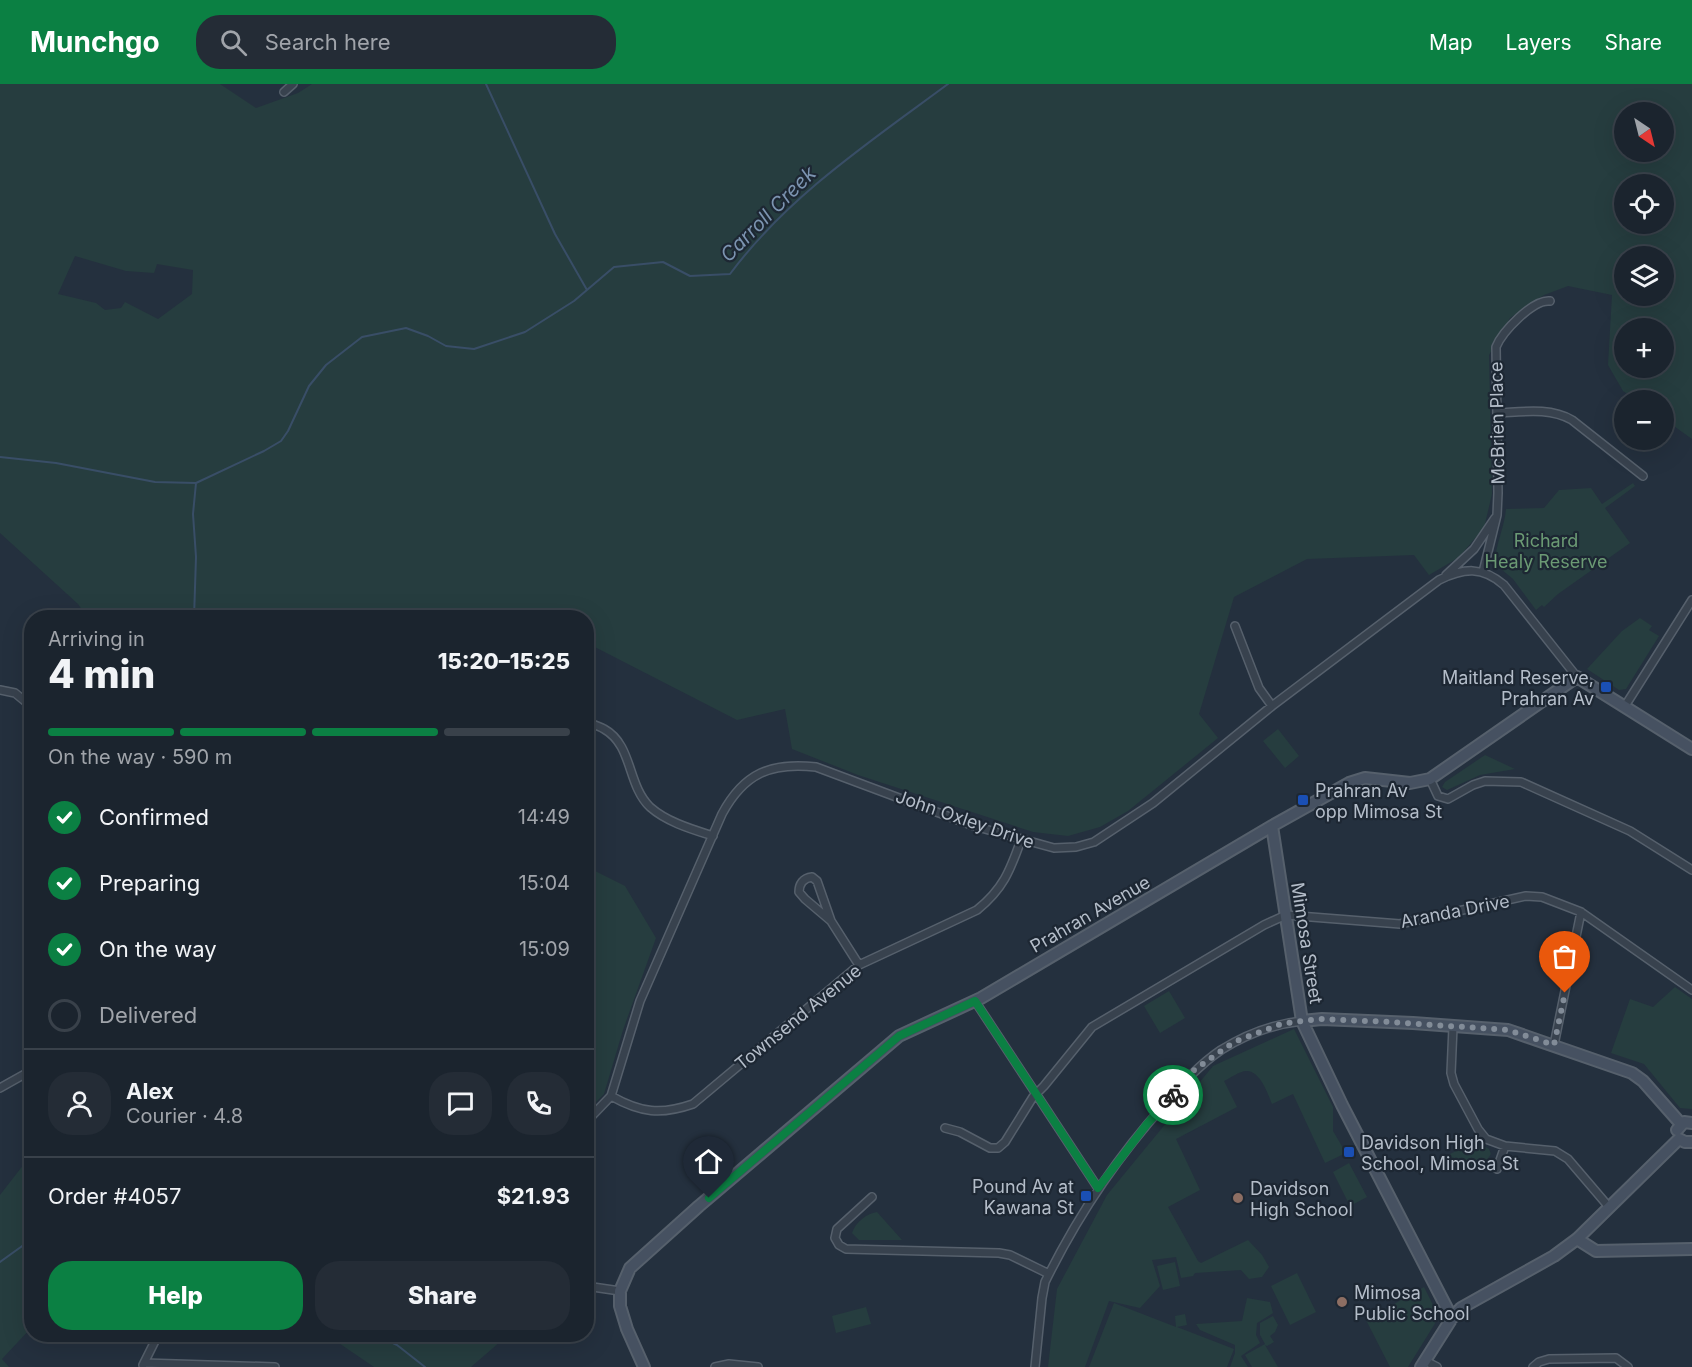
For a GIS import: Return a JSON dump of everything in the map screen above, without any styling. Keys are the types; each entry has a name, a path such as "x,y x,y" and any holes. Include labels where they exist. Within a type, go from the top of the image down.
{"street":[{"path":"284,92 293,84"},
{"name":"McBrien Place","path":"1483,572 1497,515 1495,355 1499,338 1531,309 1545,301 1550,301"},
{"path":"1497,413 1548,411 1561,414 1572,420 1643,476"},
{"path":"1439,580 1474,549 1497,515"},
{"path":"1483,572 1494,577 1503,585 1577,677 1692,749"},
{"name":"John Oxley Drive","path":"594,1114 611,1096 640,1001 712,836 732,795 747,782 778,767 796,765 816,767 974,826 1054,848 1076,848 1094,842 1153,803 1272,706 1439,580 1454,573 1483,572"},
{"path":"1625,706 1692,600"},
{"path":"1235,626 1259,688 1272,706"},
{"name":"Prahran Avenue","path":"620,1292 630,1268 647,1252 899,1036 975,1001 1272,826 1358,780 1372,778 1410,783 1430,779 1577,677"},
{"path":"0,690 15,693 24,700"},
{"path":"594,725 605,729 617,740 624,752 634,784 649,806 674,822 712,836"},
{"path":"1430,779 1438,796 1443,799 1453,797 1485,781 1521,782 1630,831 1692,870"},
{"name":"Mimosa Street","path":"1272,826 1302,1021 1342,1105 1452,1318"},
{"name":"Townsend Avenue","path":"611,1096 626,1104 646,1110 672,1111 693,1104 859,965 977,910 993,897 1009,872 1021,840"},
{"path":"831,921 805,900 799,892 801,882 807,878 812,877 821,888 831,921 859,965"},
{"name":"Aranda Drive","path":"1286,915 1400,924 1526,896 1542,897 1581,912 1692,990"},
{"path":"1554,1045 1581,912"},
{"path":"945,1128 960,1132 990,1148 998,1148 1005,1142 1036,1094 1092,1027 1254,931 1286,915"},
{"path":"975,1001 1098,1188"},
{"path":"1035,1367 1042,1298 1049,1274 1098,1188 1147,1124 1193,1071 1234,1042 1281,1024 1345,1020 1508,1030 1632,1073 1686,1123 1677,1129 1679,1139 1692,1144"},
{"path":"1453,1027 1451,1073 1454,1084 1478,1130 1486,1138 1505,1146 1556,1151 1568,1159 1609,1208"},
{"path":"0,1089 24,1075"},
{"path":"1437,1367 1423,1364 1452,1318 1461,1308 1554,1256 1577,1239 1679,1139"},
{"path":"1497,1169 1505,1146"},
{"path":"872,1197 837,1229 835,1238 839,1245 846,1249 999,1253 1010,1255 1049,1274"},
{"path":"1577,1239 1596,1251 1692,1249"},
{"path":"594,1287 620,1292 620,1306 626,1325 644,1367"},
{"path":"154,1342 143,1365 275,1367"},
{"path":"1533,1367 1539,1362 1550,1359 1616,1358 1628,1367"},
{"path":"716,1367 729,1364 758,1367"}],"green space":[{"path":"0,84 220,84 256,108 298,93 312,84 1692,84 1692,439 1674,426 1674,390 1622,390 1616,378 1674,378 1674,318 1614,318 1614,375 1608,365 1612,295 1568,286 1544,295 1510,318 1489,355 1492,494 1484,528 1458,558 1429,575 1414,555 1307,559 1234,597 1199,714 1218,738 1128,811 1100,827 1068,836 1033,832 858,775 792,749 785,709 737,720 594,647 594,610 82,610 0,533","holes":["75,256 126,271 154,273 157,264 193,270 192,294 158,319 125,302 121,308 105,310 96,303 58,294"]},
{"name":"Richard Healy Reserve","path":"1633,483 1635,486 1605,508 1630,543 1558,594 1544,607 1542,605 1536,610 1513,579 1495,564 1506,509 1544,508 1559,490 1591,488 1602,504"},
{"path":"1640,618 1652,626 1649,630 1659,636 1626,689 1619,690 1587,669 1622,631"},
{"path":"1278,729 1299,756 1285,768 1263,741"},
{"path":"1485,755 1515,769 1480,775 1447,790 1442,787 1445,782"},
{"path":"594,870 625,886 656,938 623,1030 604,1094 594,1104"},
{"path":"1675,987 1692,999 1692,1109 1680,1108 1644,1064 1611,1053 1630,999 1653,1007"},
{"path":"1169,991 1185,1018 1160,1033 1144,1006"},
{"path":"1294,1029 1333,1107 1333,1131 1346,1153 1325,1163 1293,1094 1272,1104 1259,1078 1246,1071 1224,1081 1237,1107 1176,1139 1200,1190 1168,1207 1198,1261 1201,1263 1248,1240 1262,1255 1269,1267 1262,1277 1249,1279 1241,1270 1195,1273 1193,1276 1181,1278 1176,1257 1152,1260 1160,1286 1140,1308 1109,1301 1085,1367 1048,1367 1057,1289 1107,1195 1213,1066"},
{"path":"1476,1141 1489,1149 1491,1154 1484,1164 1439,1170 1434,1162"},
{"path":"1349,1163 1367,1197 1350,1206 1333,1172"},
{"path":"24,1164 24,1335 2,1359 9,1367 0,1367 0,1195"},
{"path":"877,1212 902,1240 859,1240 852,1233 862,1219"},
{"path":"1175,1262 1180,1286 1163,1290 1157,1266"},
{"path":"1297,1273 1316,1312 1290,1325 1271,1286"},
{"path":"1424,1287 1439,1317 1408,1367 1390,1367 1366,1320"},
{"path":"1247,1298 1270,1302 1273,1313 1257,1323 1256,1335 1260,1343 1241,1356 1248,1367 1230,1367 1235,1345 1200,1330 1196,1324 1242,1321"},
{"path":"1114,1303 1176,1327 1175,1316 1185,1314 1187,1325 1177,1327 1234,1349 1227,1367 1089,1367"},
{"path":"866,1307 871,1324 836,1333 832,1316"},
{"path":"1273,1316 1278,1325 1270,1336 1274,1342 1265,1345 1278,1367 1252,1367 1245,1355 1265,1344 1260,1335 1260,1323"},
{"path":"337,1342 500,1342 471,1367 374,1367"}],"waterway":[{"path":"486,84 555,234 587,290"},
{"name":"Carroll Creek","path":"194,610 196,557 193,514 196,483 281,441 309,386 326,365 362,337 406,328 446,346 474,349 525,332 574,301 614,267 663,262 690,276 730,274 778,219 804,195 860,149 948,84"},
{"path":"0,457 56,463 155,482 196,483"},
{"path":"0,1262 24,1245"},
{"path":"391,1342 425,1367"}],"way so far":[{"path":"1173,1095 1193,1071 1234,1042 1281,1024 1302,1021 1322,1019 1508,1030 1554,1045 1565,993"}],"place":[{"name":"Maitland Reserve, Prahran Av","path":"1606,687"},
{"name":"Prahran Av opp Mimosa St","path":"1303,800"},
{"name":"Davidson High School, Mimosa St","path":"1349,1152"},
{"name":"Pound Av at Kawana St","path":"1086,1196"},
{"name":"Davidson High School","path":"1238,1198"},
{"name":"Mimosa Public School","path":"1342,1302"}],"route":[{"path":"709,1198 899,1036 975,1001 1098,1188 1147,1124 1173,1095"}]}
